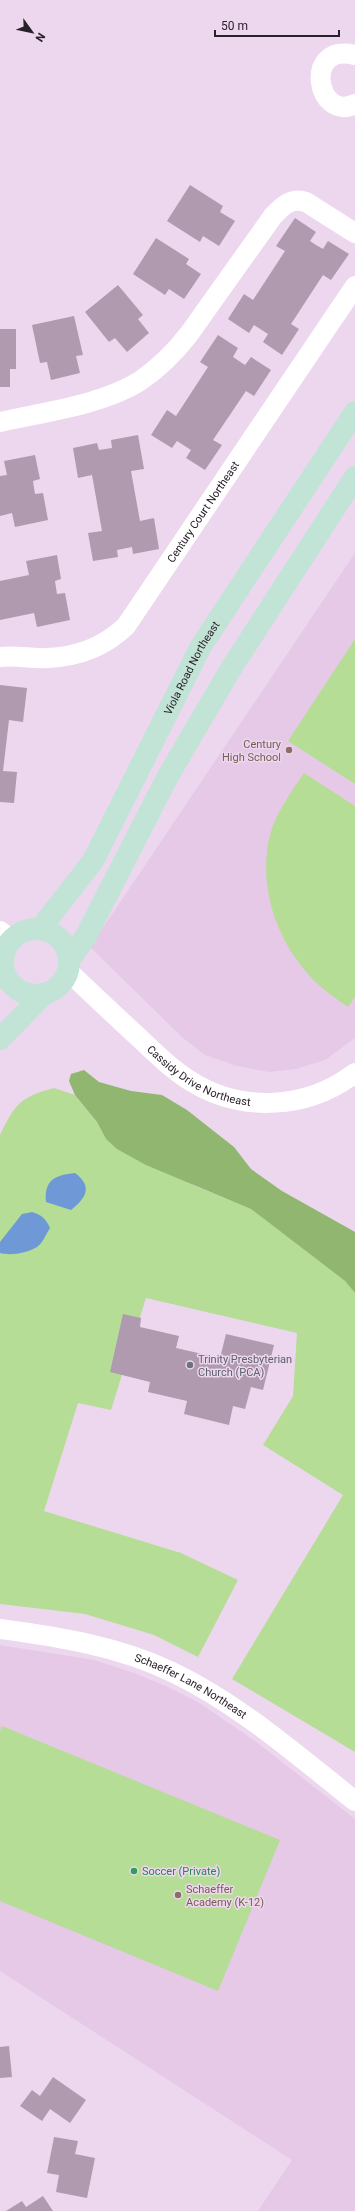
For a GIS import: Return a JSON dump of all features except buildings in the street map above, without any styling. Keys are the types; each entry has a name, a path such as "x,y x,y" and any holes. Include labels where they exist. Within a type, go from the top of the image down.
{"main road":[{"name":"Viola Road Northeast","path":"40,929 93,861 201,646 355,412"},
{"path":"0,1038 44,994 58,987 86,936 168,776 232,667 355,477"},
{"path":"44,994 32,995 15,988 5,972 4,946 22,932 40,929 58,937 64,944 69,966"}],"street":[{"path":"355,55 346,53 337,54 329,59 321,70 319,78 321,90 328,99 338,105 347,107 355,104"},
{"path":"0,422 104,397 121,391 148,375 169,357 189,334 272,216 286,204 298,199 306,202 355,233"},
{"name":"Century Court Northeast","path":"0,657 19,656 47,658 85,651 106,642 126,626 355,286"},
{"name":"Cassidy Drive Northeast","path":"69,966 170,1067 193,1083 216,1093 243,1101 286,1103 307,1099 327,1090 355,1073"},
{"name":"Schaeffer Lane Northeast","path":"0,1629 86,1642 172,1672 239,1712 355,1801"}],"shaded area":[{"name":"Century High School","path":"355,553 355,1038 325,1060 296,1069 269,1072 237,1066 205,1055 183,1038 90,947"},
{"name":"Schaeffer Academy (K-12)","path":"0,1645 94,1660 134,1673 168,1687 198,1702 255,1741 355,1819 355,2211 258,2211 292,2160 0,1971"}],"green space":[{"path":"355,639 355,784 288,741"},
{"path":"304,773 355,806 355,997 348,1007 317,983 296,959 286,944 278,927 268,891 266,872 270,835 280,811"},
{"path":"84,1070 99,1082 131,1091 162,1095 187,1110 234,1147 251,1169 282,1191 355,1232 355,1293 345,1281 251,1209 146,1165 117,1149 106,1139 97,1122 75,1095 69,1081 71,1074"},
{"path":"54,1088 75,1095 97,1122 106,1139 195,1186 251,1209 345,1281 355,1293 355,1752 232,1679 343,1495 263,1445 293,1396 297,1333 146,1298 111,1410 78,1403 44,1511 181,1553 238,1580 198,1657 154,1635 85,1614 0,1604 0,1135 10,1116 20,1103 33,1095"},
{"name":"Soccer (Private)","path":"2,1726 280,1840 218,1991 0,1901 0,1731"}],"water":[{"path":"75,1173 81,1178 86,1188 83,1197 76,1206 71,1210 46,1202 47,1188 52,1180 62,1175"},
{"path":"32,1212 43,1218 50,1228 41,1243 37,1247 24,1252 14,1254 0,1253 0,1242 22,1214"}],"place":[{"name":"Century High School","path":"289,750"},
{"name":"Trinity Presbyterian Church (PCA)","path":"190,1365"},
{"name":"Soccer (Private)","path":"134,1871"},
{"name":"Schaeffer Academy (K-12)","path":"178,1895"}]}
